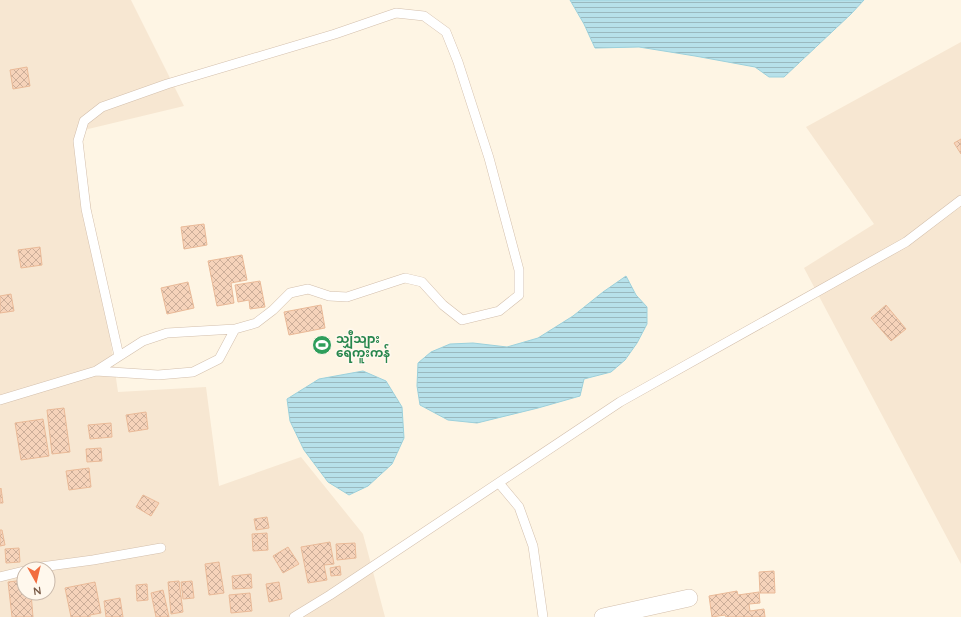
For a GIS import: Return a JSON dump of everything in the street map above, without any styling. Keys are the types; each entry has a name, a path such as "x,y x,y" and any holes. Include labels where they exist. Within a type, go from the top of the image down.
{"street":[{"path":"603,617 689,598"}],"lane":[{"path":"0,400 96,371 143,341 167,333 235,329 256,323 273,310 290,292 308,289 329,296 347,297 405,278 422,282 443,305 462,320 499,311 519,295 519,270 489,158 458,62 446,32 424,16 396,13 335,34 166,84 102,107 84,121 78,141 86,209 119,356"},
{"path":"294,617 330,595 620,402 906,242 961,200"},
{"path":"96,371 158,375 193,372 219,359 235,329"},
{"path":"498,483 519,507 533,546 543,617"},
{"path":"56,565 161,548"},
{"path":"0,577 16,573"}],"shaded area":[{"path":"0,0 131,0 184,106 80,131 118,392 206,387 219,486 301,457 363,534 385,617 0,617"},
{"path":"961,42 961,564 804,268 874,224 806,127"}],"water":[{"path":"570,0 864,0 784,77 769,77 755,67 695,56 639,47 595,48 584,24"},
{"path":"626,276 636,295 647,307 647,324 637,343 625,360 611,372 584,379 580,396 477,423 448,420 420,405 417,386 418,363 431,352 450,344 473,343 507,347 538,338 573,316"},
{"path":"363,371 386,381 402,407 404,438 392,464 368,486 349,495 328,482 304,450 290,421 287,399 319,379"}],"building":[{"path":"27,67 30,86 13,89 10,70"},
{"path":"961,139 961,154 954,143"},
{"path":"204,224 207,245 184,249 181,227"},
{"path":"40,247 42,265 21,268 18,250"},
{"path":"242,255 247,280 231,283 234,303 217,306 208,261"},
{"path":"260,281 265,307 250,309 249,300 238,302 235,285"},
{"path":"188,282 194,308 167,314 161,288"},
{"path":"11,294 14,311 0,313 0,296"},
{"path":"321,305 325,328 289,335 284,312"},
{"path":"886,305 906,329 891,341 871,318"},
{"path":"64,408 70,452 52,454 47,410"},
{"path":"146,412 148,429 129,432 126,415"},
{"path":"43,419 49,456 21,460 15,423"},
{"path":"111,423 112,437 90,439 88,425"},
{"path":"101,448 102,461 87,462 86,449"},
{"path":"89,468 91,487 69,490 66,471"},
{"path":"1,488 3,503 0,503"},
{"path":"143,495 159,503 151,516 136,507"},
{"path":"267,517 269,528 256,530 254,519"},
{"path":"0,530 2,530 5,545 0,546"},
{"path":"267,533 268,550 253,551 252,534"},
{"path":"330,542 334,564 324,565 327,580 308,583 301,547"},
{"path":"355,543 356,558 337,560 336,544"},
{"path":"288,547 299,564 283,573 273,556"},
{"path":"19,548 20,561 6,563 5,549"},
{"path":"219,562 224,593 209,595 205,564"},
{"path":"340,566 341,575 331,576 330,568"},
{"path":"774,571 775,593 760,593 759,572"},
{"path":"251,574 252,588 233,589 232,576"},
{"path":"16,581 16,601 32,601 33,617 12,617 8,582"},
{"path":"179,581 183,612 171,614 168,582"},
{"path":"192,581 194,598 183,599 181,582"},
{"path":"95,582 101,613 90,615 90,617 71,617 65,588"},
{"path":"279,582 282,599 269,602 266,584"},
{"path":"147,584 148,600 137,601 136,585"},
{"path":"163,590 169,617 156,617 151,593"},
{"path":"737,591 738,595 759,592 760,603 749,604 750,611 764,609 765,617 726,617 725,615 712,617 709,596"},
{"path":"250,593 252,611 231,613 229,595"},
{"path":"120,598 123,617 106,617 104,601"}],"place":[{"name":"သျှီသျား ရေကူးကန်","path":"322,345"}]}
